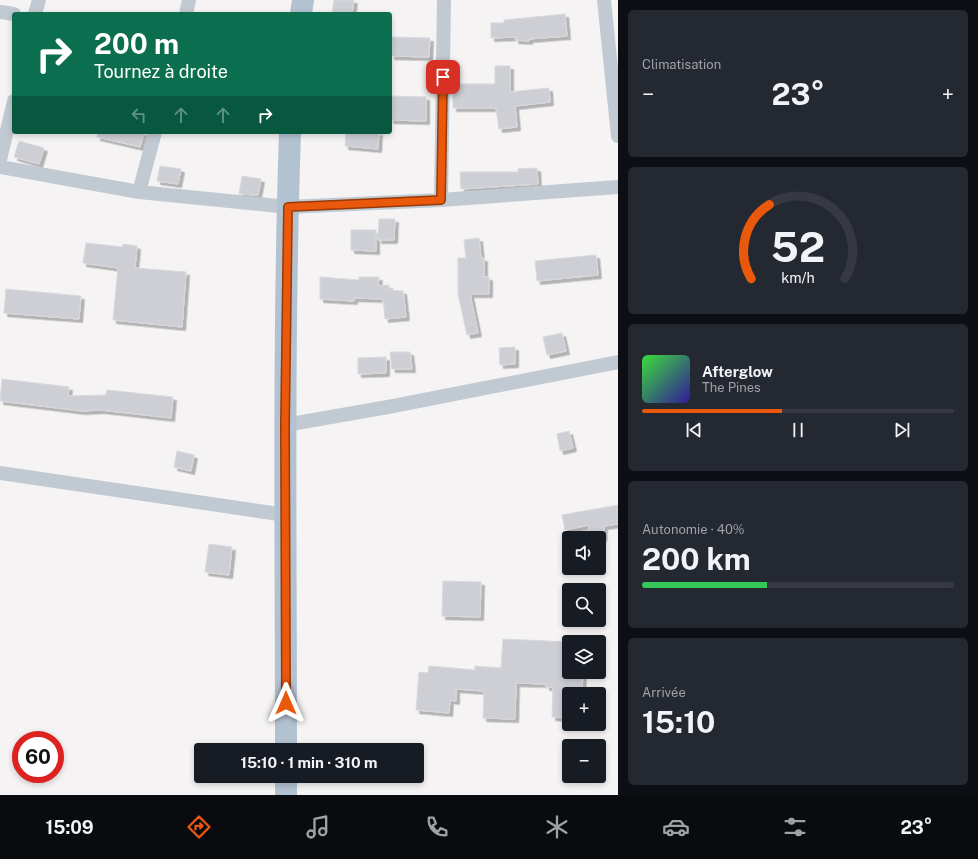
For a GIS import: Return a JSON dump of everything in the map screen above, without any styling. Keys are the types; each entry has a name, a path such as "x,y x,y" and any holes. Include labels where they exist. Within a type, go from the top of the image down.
{"main road":[{"path":"301,12 304,0"},
{"path":"286,743 285,425 290,134"},
{"path":"286,783 286,795"}],"street":[{"path":"36,12 39,0"},
{"path":"187,12 190,0"},
{"path":"441,200 444,0"},
{"path":"604,0 618,136"},
{"path":"0,12 12,14"},
{"path":"0,160 12,109"},
{"path":"139,192 154,134"},
{"path":"0,167 139,192 288,207 441,200 618,187"},
{"path":"285,425 388,407 618,362"},
{"path":"0,473 286,515"}],"building":[{"path":"334,0 354,0 352,12 332,12"},
{"path":"565,14 567,36 529,39 529,41 515,40 516,37 491,38 491,23 504,23 504,20"},
{"path":"392,37 430,38 429,57 392,56"},
{"path":"495,66 510,66 510,92 549,88 550,102 515,106 517,127 499,129 496,108 453,108 453,84 495,84"},
{"path":"392,96 426,97 426,121 392,120"},
{"path":"98,134 143,134 140,147 97,137"},
{"path":"346,134 379,134 378,149 345,146"},
{"path":"19,141 44,148 39,164 14,157"},
{"path":"160,166 181,169 178,184 157,181"},
{"path":"537,168 538,184 461,189 460,172 518,172 518,169"},
{"path":"242,176 261,179 258,195 239,194"},
{"path":"379,219 395,219 394,240 378,240"},
{"path":"351,230 376,230 376,251 351,250"},
{"path":"479,238 481,258 484,258 484,277 489,277 489,294 470,294 478,333 467,335 458,294 458,258 466,258 464,240"},
{"path":"86,243 123,247 123,244 137,246 135,268 186,272 182,327 113,320 118,268 83,263"},
{"path":"596,255 598,275 537,281 535,261"},
{"path":"320,277 359,280 359,277 379,277 378,286 389,285 389,290 403,291 406,317 385,319 383,299 354,298 354,301 320,299"},
{"path":"6,289 81,296 79,319 4,313"},
{"path":"562,333 566,351 547,355 543,337"},
{"path":"515,347 515,364 500,365 499,348"},
{"path":"390,352 410,352 412,369 392,369"},
{"path":"386,357 386,373 358,374 358,358"},
{"path":"2,379 69,387 68,396 106,395 107,390 173,397 171,418 101,410 82,411 0,401"},
{"path":"569,431 573,448 560,451 557,434"},
{"path":"177,451 194,455 191,471 174,467"},
{"path":"618,505 618,524 604,526 604,531 589,531 589,525 565,530 562,515"},
{"path":"209,544 232,547 229,575 205,572"},
{"path":"443,581 481,582 480,617 442,616"},
{"path":"503,639 562,642 562,679 583,679 582,687 562,687 562,718 552,717 553,687 546,687 546,684 516,683 515,719 483,718 484,691 456,689 456,701 450,700 449,713 416,710 419,672 428,673 429,666 475,670 475,666 501,668"}],"route":[{"path":"286,703 285,425 288,207 441,200 443,77"}]}
